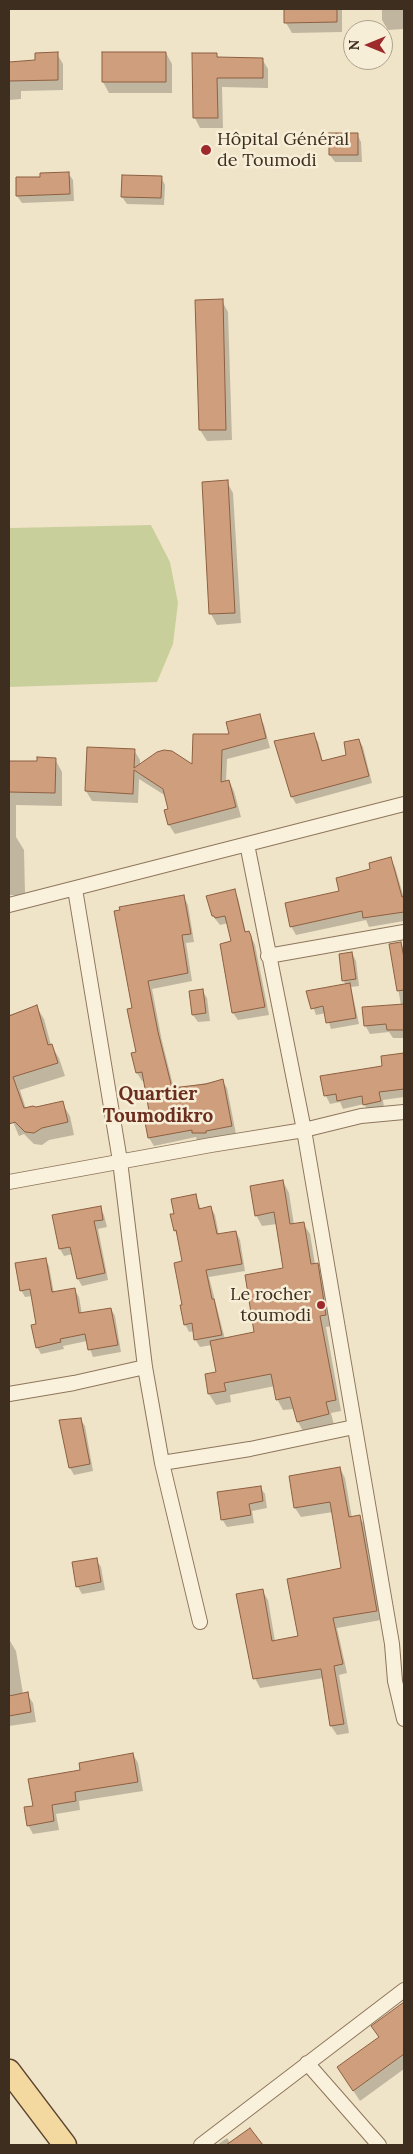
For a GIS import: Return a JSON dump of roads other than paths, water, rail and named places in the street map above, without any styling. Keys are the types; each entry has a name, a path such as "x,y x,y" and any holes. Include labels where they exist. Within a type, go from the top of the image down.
{"main road":[{"path":"9,2071 65,2145"}],"street":[{"path":"9,905 404,804"},
{"path":"247,844 304,1130 392,1644 395,1681 404,1719"},
{"path":"75,888 120,1161 145,1367 162,1463 200,1622"},
{"path":"268,956 404,932"},
{"path":"9,1182 304,1130 361,1116 404,1112"},
{"path":"9,1394 74,1383 145,1367"},
{"path":"162,1463 258,1447 354,1427"},
{"path":"201,2145 404,1990"},
{"path":"307,2063 379,2145"}],"place":[{"name":"Hôpital Général de Toumodi","path":"206,150"},
{"name":"Le rocher toumodi","path":"321,1305"}],"district":[{"name":"Quartier Toumodikro","path":"158,1106"}]}
